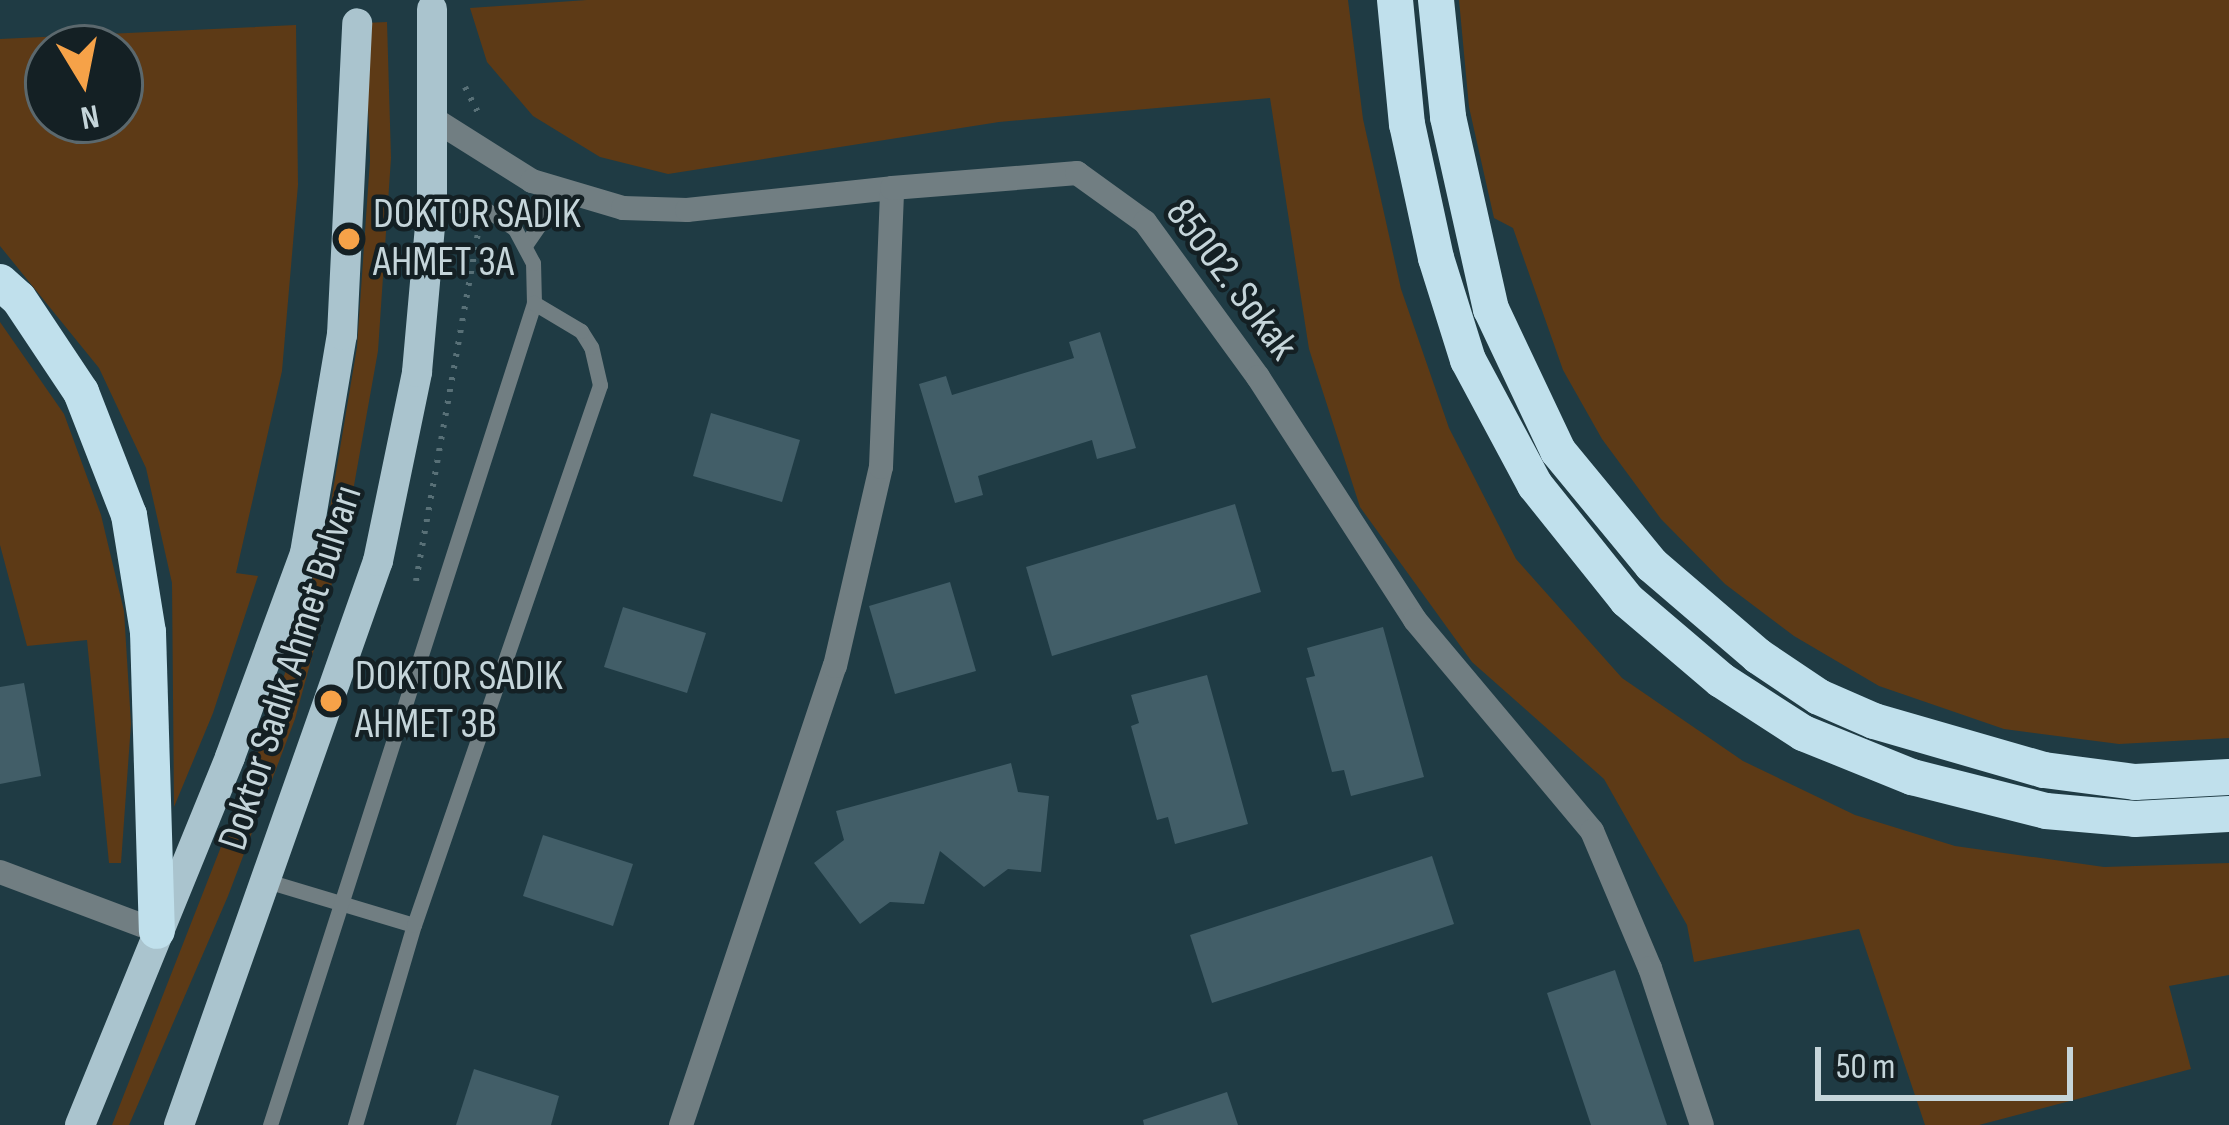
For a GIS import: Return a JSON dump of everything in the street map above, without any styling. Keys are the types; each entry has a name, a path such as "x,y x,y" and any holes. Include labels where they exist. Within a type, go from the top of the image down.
{"highway":[{"path":"1395,0 1407,124 1436,258 1468,360 1535,485 1627,599 1720,680 1803,733 1912,777 2046,811 2135,819 2229,814"},
{"path":"1436,0 1448,116 1491,309 1558,451 1652,566 1758,656 1819,697 1874,721 2044,770 2135,782 2229,777"},
{"path":"0,282 19,299 81,392 129,515 148,632 158,931"}],"main road":[{"name":"Doktor Sadık Ahmet Bulvarı","path":"179,1125 378,561 417,372 432,203 432,9"},
{"name":"Doktor Sadık Ahmet Bulvarı","path":"80,1125 230,757 304,553 342,335 357,23"}],"street":[{"name":"85002. Sokak","path":"432,118 505,166 561,194 655,211 1077,173 1145,222 1258,377 1414,620 1592,831 1650,968 1702,1125"},
{"path":"682,1125 836,666 876,489 892,188"},
{"path":"0,872 158,931"}],"lane":[{"path":"526,244 561,194"},
{"path":"270,1125 534,303 536,282 526,244 500,216 482,207 432,203"},
{"path":"355,1125 414,925 600,385 591,347 580,331 534,303"},
{"path":"267,880 414,925"}],"shaded area":[{"path":"587,0 1348,0 1363,119 1401,289 1449,428 1516,559 1622,678 1743,761 1855,815 1955,846 2104,867 2229,863 2229,975 2169,986 2191,1069 1979,1125 1925,1125 1859,929 1694,962 1687,925 1604,779 1472,662 1360,507 1309,349 1270,98 999,122 668,174 600,157 533,116 487,62 470,8"},
{"path":"1459,0 2229,0 2229,738 2119,744 2004,729 1879,686 1794,636 1725,584 1661,519 1602,439 1563,370 1513,228 1494,218 1469,107"},
{"path":"387,22 391,158 378,351 345,536 295,719 228,896 129,1125 112,1125 273,714 326,532 357,347 370,160 365,23"},
{"path":"296,25 298,185 282,371 236,573 258,576 213,713 174,807 172,583 146,468 99,368 0,246 0,39 24,38 24,144 144,144 144,32"},
{"path":"0,322 64,414 101,515 124,611 131,724 121,863 109,863 87,640 27,646 0,545"}],"building":[{"path":"1100,332 1136,448 1097,459 1092,440 978,476 983,495 955,503 919,384 946,376 952,395 1074,358 1069,342"},
{"path":"711,413 800,440 782,502 693,476"},
{"path":"1235,504 1261,592 1052,656 1026,567"},
{"path":"950,582 976,671 895,694 869,606"},
{"path":"623,607 706,633 687,693 604,667"},
{"path":"1383,627 1424,777 1351,796 1344,770 1332,772 1306,678 1315,676 1307,648"},
{"path":"1207,675 1248,824 1175,844 1168,817 1157,820 1131,726 1139,723 1131,695"},
{"path":"24,683 41,776 0,784 0,687"},
{"path":"1011,763 1018,792 1049,796 1041,872 1008,869 984,887 940,851 924,904 890,902 860,924 814,863 844,840 836,811"},
{"path":"543,835 633,864 613,926 523,896"},
{"path":"1432,856 1454,924 1212,1003 1190,935"},
{"path":"1615,970 1667,1125 1591,1125 1547,993"},
{"path":"474,1069 559,1096 551,1125 456,1125"},
{"path":"1227,1092 1238,1125 1144,1125 1143,1120"}],"place":[{"name":"DOKTOR SADIK AHMET 3A","path":"349,239"},
{"name":"DOKTOR SADIK AHMET 3B","path":"331,701"}]}
